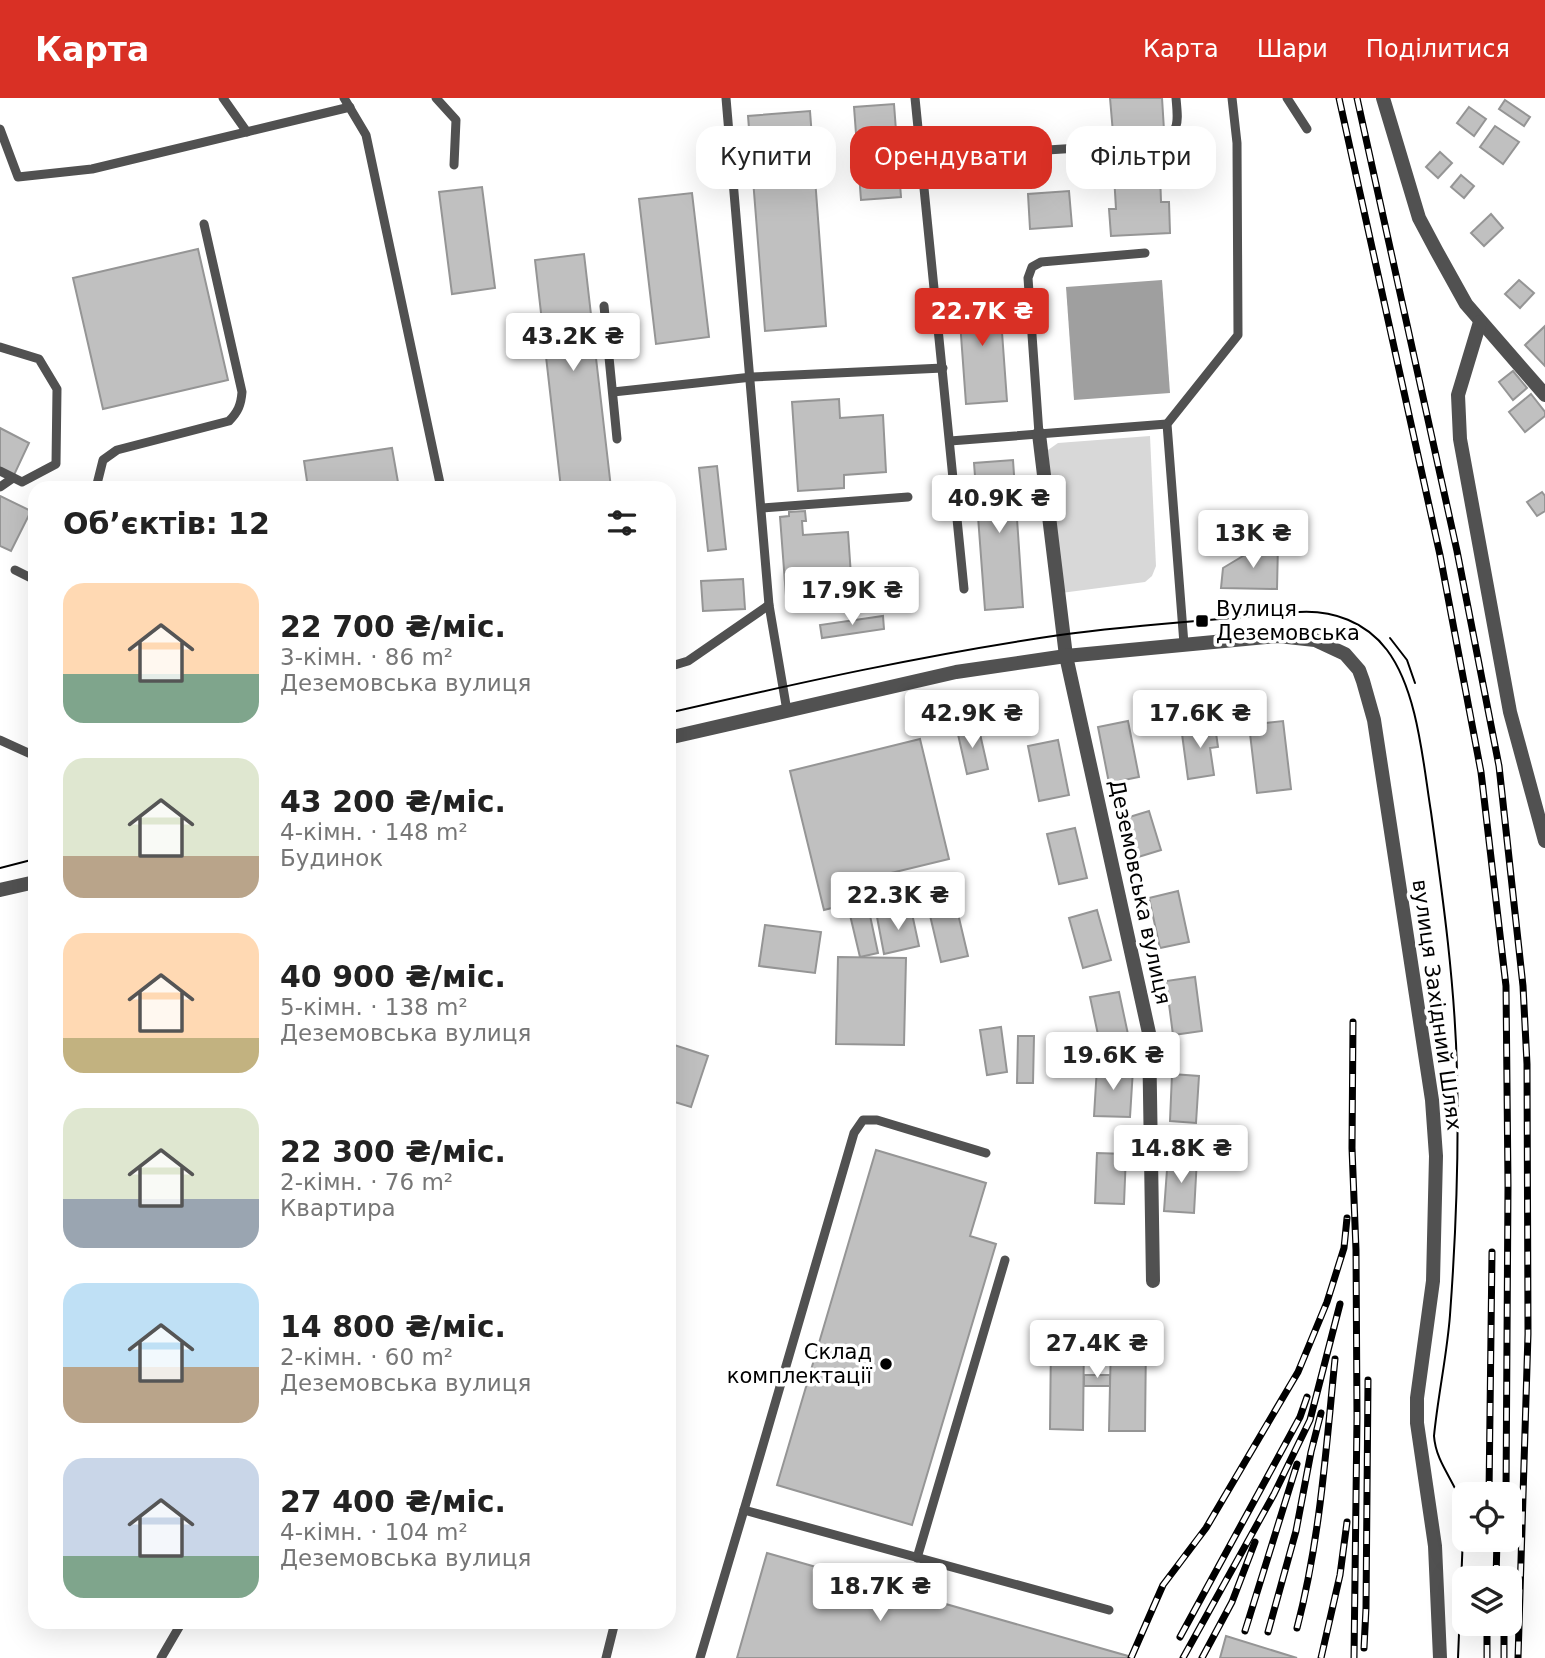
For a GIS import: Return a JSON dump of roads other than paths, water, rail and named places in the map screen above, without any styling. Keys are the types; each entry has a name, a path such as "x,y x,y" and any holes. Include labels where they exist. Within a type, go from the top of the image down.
{"street":[{"path":"1383,98 1419,218 1466,304 1544,393"},
{"path":"1480,321 1458,395 1460,439 1510,712 1545,841"},
{"name":"Деземовська вулиця","path":"1039,433 1066,656 1149,1033 1153,1280"},
{"name":"вулиця Західний Шлях","path":"676,736 956,673 1066,656 1278,636 1315,640 1337,649 1353,662 1359,670 1374,720 1423,1032 1433,1114 1436,1156 1433,1281 1419,1378 1417,1423 1435,1546 1440,1658"},
{"path":"0,890 28,884"}],"lane":[{"path":"223,98 247,132"},
{"path":"344,98 366,135 440,481"},
{"path":"436,98 456,120 454,165"},
{"path":"726,98 752,377 769,605 787,711"},
{"path":"915,98 918,126"},
{"path":"1052,149 1157,143 1171,137 1178,122 1176,98"},
{"path":"1184,644 1167,424 1238,335 1237,143 1231,98"},
{"path":"1286,98 1307,129"},
{"path":"0,129 18,177 92,169 350,107"},
{"path":"924,189 964,589"},
{"path":"98,481 103,460 117,450 229,421 242,404 243,392 204,225"},
{"path":"1039,433 1028,278 1032,267 1041,262 1145,253"},
{"path":"604,306 617,439"},
{"path":"0,346 40,359 57,389 56,464 22,481 0,471"},
{"path":"613,392 752,377 943,368"},
{"path":"950,441 1167,424"},
{"path":"0,487 13,478"},
{"path":"762,508 908,497"},
{"path":"15,570 28,576"},
{"path":"676,665 688,661 769,605"},
{"path":"0,740 28,753"},
{"path":"700,1658 854,1133 863,1120 877,1120 986,1153"},
{"path":"917,1558 1005,1260"},
{"path":"744,1510 1109,1610"},
{"path":"162,1658 178,1629"},
{"path":"606,1658 613,1629"}],"tram line":[{"path":"676,711 961,651 1060,635 1150,625 1312,612 1348,620 1379,640 1406,686 1418,728 1440,877 1454,1006 1458,1101 1455,1224 1449,1330 1434,1436 1439,1456 1464,1511 1458,1658"},
{"path":"1390,638 1407,660 1415,683"},
{"path":"0,868 28,861"}],"railway":[{"path":"1339,98 1440,555 1481,772 1506,986 1506,1482"},
{"path":"1357,98 1457,551 1499,766 1523,986 1527,1064 1528,1334 1518,1658"},
{"path":"1353,1022 1352,1148 1356,1250 1357,1417 1354,1658"},
{"path":"1131,1658 1163,1585 1206,1528 1298,1372 1327,1302 1344,1248 1347,1218"},
{"path":"1489,1482 1492,1252"},
{"path":"1183,1658 1274,1494 1310,1420 1340,1304"},
{"path":"1297,1628 1317,1528 1335,1359"},
{"path":"1364,1648 1368,1380"},
{"path":"1180,1637 1300,1417 1307,1397"},
{"path":"1268,1632 1296,1531 1321,1413"},
{"path":"1245,1631 1297,1464"},
{"path":"1321,1658 1340,1575 1347,1522"},
{"path":"1202,1658 1232,1602 1255,1542"},
{"path":"1496,1566 1497,1552"},
{"path":"1487,1636 1487,1658"},
{"path":"1504,1636 1504,1658"}],"place":[{"name":"Вулиця Деземовська","path":"1202,621"},
{"name":"Склад комплектації","path":"886,1364"}]}
